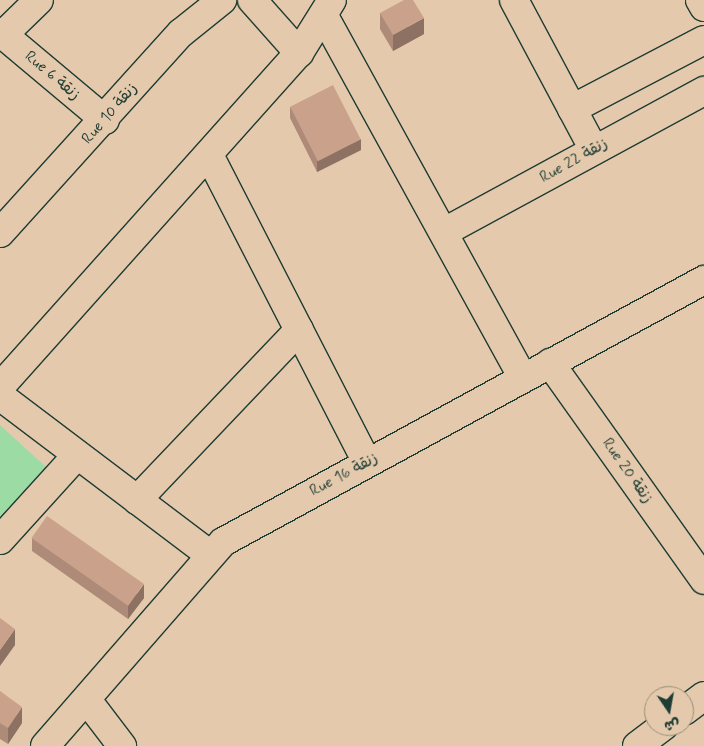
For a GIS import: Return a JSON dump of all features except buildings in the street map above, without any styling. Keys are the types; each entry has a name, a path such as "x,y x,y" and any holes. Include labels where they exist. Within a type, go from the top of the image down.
{"street":[{"path":"2,33 39,0"},
{"name":"Rue 10 زنقة","path":"0,233 105,120 181,33 222,0"},
{"path":"252,0 299,53"},
{"path":"514,0 594,150"},
{"path":"700,0 704,7"},
{"path":"0,387 299,53 328,8 444,232 523,378"},
{"name":"Rue 6 زنقة","path":"2,33 105,120"},
{"path":"572,109 704,40"},
{"name":"Rue 22 زنقة","path":"444,232 704,91"},
{"path":"209,155 368,462"},
{"name":"Rue 16 زنقة","path":"45,746 87,700 209,554 254,522 704,280"},
{"path":"137,500 299,330"},
{"name":"Rue 20 زنقة","path":"550,363 704,580"},
{"path":"0,396 209,554"},
{"path":"0,540 77,455"},
{"path":"87,700 122,746"},
{"path":"637,746 650,736"}],"green space":[{"path":"0,425 47,468 0,518"}]}
